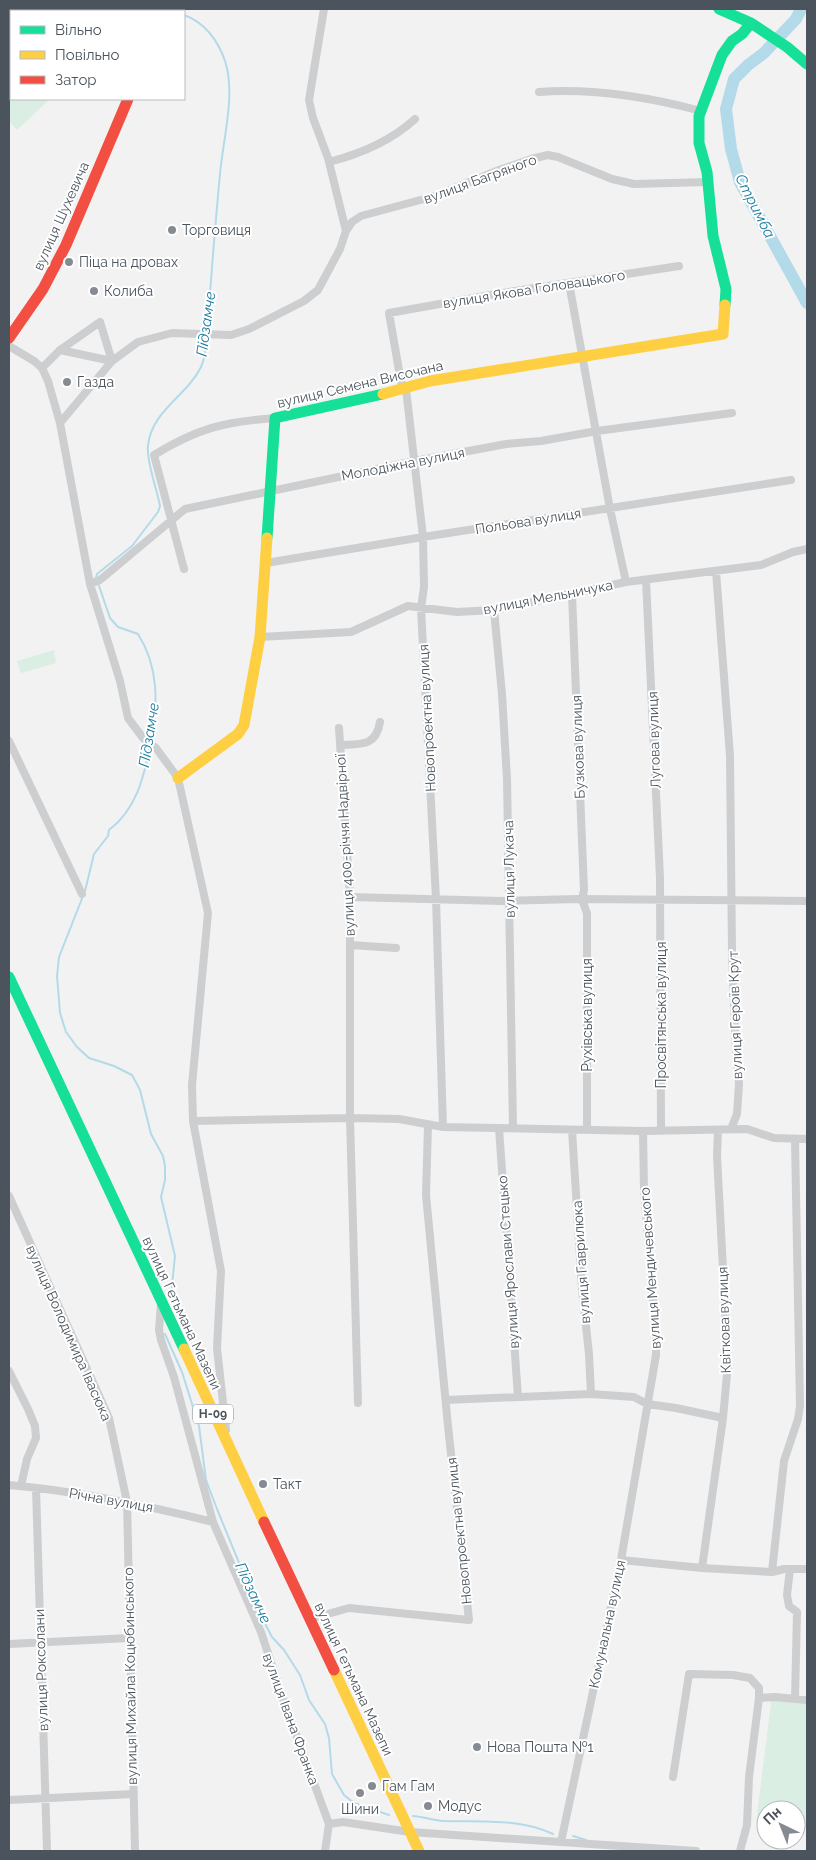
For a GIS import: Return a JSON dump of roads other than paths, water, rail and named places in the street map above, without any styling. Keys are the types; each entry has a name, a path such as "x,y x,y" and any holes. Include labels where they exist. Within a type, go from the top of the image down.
{"main road":[{"path":"719,9 751,23 787,47 807,64"},
{"path":"707,182 707,172 699,136 699,116 722,55 732,41 742,34 751,23"},
{"name":"вулиця Шухевича","path":"9,338 43,290 66,245 128,100"},
{"name":"вулиця Семена Височана","path":"178,778 238,734 244,726 260,637 275,418 406,389 430,381 583,358 723,334 726,289 713,236 710,194 707,182"},
{"name":"вулиця Гетьмана Мазепи","path":"9,977 419,1851"}],"street":[{"path":"60,423 112,361 138,342 172,333 231,335 248,329 304,301 318,290 325,279 346,231 309,100 324,9"},
{"path":"539,92 597,92 631,96 701,111"},
{"path":"328,162 346,157 387,140 415,119"},
{"name":"вулиця Багряного","path":"346,231 352,222 361,216 435,196 499,170 548,155 558,157 612,179 634,184 707,182"},
{"name":"вулиця Якова Головацького","path":"389,314 680,266"},
{"path":"569,283 610,508 626,582"},
{"name":"Новопроектна вулиця","path":"389,314 401,382 406,389 423,537 424,588 421,608 436,899 443,1127"},
{"path":"42,368 60,350 100,322 112,361"},
{"path":"9,346 42,368 48,381 60,423 95,582 128,718 143,738 156,748 178,778 208,913 192,1085 192,1121 221,1271 217,1348 227,1445"},
{"path":"60,350 112,361"},
{"name":"Молодіжна вулиця","path":"95,582 155,536 185,509 506,444 541,441 597,431 732,413"},
{"path":"184,569 154,455 193,433 220,424 275,418"},
{"name":"Польова вулиця","path":"266,564 423,537 791,480"},
{"name":"вулиця Мельничука","path":"260,637 351,632 408,606 458,612 494,610 626,582 761,565 793,552 807,549"},
{"name":"вулиця Героїв Крут","path":"716,571 729,727 731,900 738,1084 737,1114 731,1129"},
{"name":"Лугова вулиця","path":"646,580 660,900"},
{"name":"Бузкова вулиця","path":"572,594 584,890 582,900"},
{"name":"вулиця Лукача","path":"494,610 502,694 507,779 513,1128"},
{"name":"вулиця 400-річчя Надвірної","path":"340,745 358,745 370,741 377,734 380,722"},
{"name":"вулиця 400-річчя Надвірної","path":"339,728 350,897 350,1118"},
{"path":"9,741 82,894"},
{"path":"350,897 509,900 807,901"},
{"name":"Рухівська вулиця","path":"582,900 587,913 587,1130"},
{"name":"Просвітянська вулиця","path":"660,900 661,1131"},
{"name":"вулиця 400-річчя Надвірної","path":"350,945 396,948"},
{"path":"192,1121 350,1118 398,1119 443,1127 643,1131 747,1129 774,1138 807,1139"},
{"path":"350,1118 358,1403"},
{"name":"Новопроектна вулиця","path":"310,1619 349,1608 469,1620 426,1195 428,1125"},
{"name":"вулиця Ярослави Стецько","path":"499,1128 518,1397"},
{"name":"вулиця Гаврилюка","path":"572,1130 591,1394"},
{"name":"Квіткова вулиця","path":"702,1568 724,1418 728,1363 717,1156 718,1130"},
{"name":"вулиця Мендичевського","path":"643,1131 644,1190 656,1338 656,1355 647,1404"},
{"path":"772,1572 782,1472 800,1406 795,1140"},
{"name":"вулиця Володимира Івасюка","path":"9,1196 109,1418 127,1502"},
{"name":"вулиця Івана Франка","path":"161,1303 159,1330 161,1340 174,1377 213,1522 261,1632 282,1696 329,1824 325,1851"},
{"path":"9,1371 35,1426 36,1438 27,1458 21,1486"},
{"path":"446,1400 591,1394 634,1397 647,1404 724,1418"},
{"name":"Комунальна вулиця","path":"561,1842 621,1560 647,1404"},
{"name":"Річна вулиця","path":"9,1485 127,1502 213,1522"},
{"name":"вулиця Роксолани","path":"36,1488 47,1851"},
{"name":"вулиця Михайла Коцюбинського","path":"127,1502 135,1851"},
{"path":"621,1560 702,1568 772,1572 807,1569"},
{"path":"790,1569 787,1595 789,1606 797,1612 795,1699"},
{"path":"9,1644 129,1638"},
{"path":"673,1777 689,1674 733,1674 750,1678 759,1688 759,1698 749,1777 747,1825 740,1851"},
{"path":"759,1698 775,1697 807,1700"},
{"path":"9,1800 133,1794"},
{"path":"329,1824 343,1822 410,1832 696,1851"}],"waterway":[{"name":"Стримба","path":"801,9 796,19 764,53 734,79 726,109 731,149 740,182 807,303"},
{"name":"Підзамче","path":"185,15 198,22 214,39 225,61 229,88 228,117 218,194 207,332"},
{"name":"Підзамче","path":"96,578 97,574 132,546 158,512 160,506 148,452 151,434 162,413 187,387 201,367 207,337"},
{"name":"Підзамче","path":"98,583 110,618 118,627 138,634 150,659 156,700 151,741"},
{"name":"Підзамче","path":"85,891 94,854 108,836 109,830 126,813 142,781 150,746"},
{"name":"Підзамче","path":"83,896 59,957 57,976 60,1013 66,1032 77,1047 89,1058 114,1066 132,1075 140,1090 151,1134 163,1156 165,1166 165,1180 161,1197 175,1256 171,1295"},
{"name":"Підзамче","path":"165,1334 182,1372 199,1426 206,1480 217,1509 260,1614 272,1637 284,1650 300,1675 309,1700 325,1724 329,1738 332,1774 344,1795 354,1803 389,1815"},
{"name":"Підзамче","path":"413,1816 443,1821 513,1823 527,1825 553,1834"},
{"name":"Підзамче","path":"573,1836 586,1840"}],"place":[{"name":"Торговиця","path":"172,230"},
{"name":"Піца на дровах","path":"69,262"},
{"name":"Колиба","path":"94,291"},
{"name":"Газда","path":"67,382"},
{"name":"Такт","path":"263,1484"},
{"name":"Нова Пошта №1","path":"477,1747"},
{"name":"Гам Гам","path":"372,1786"},
{"name":"Шини","path":"360,1793"},
{"name":"Модус","path":"428,1806"}]}
